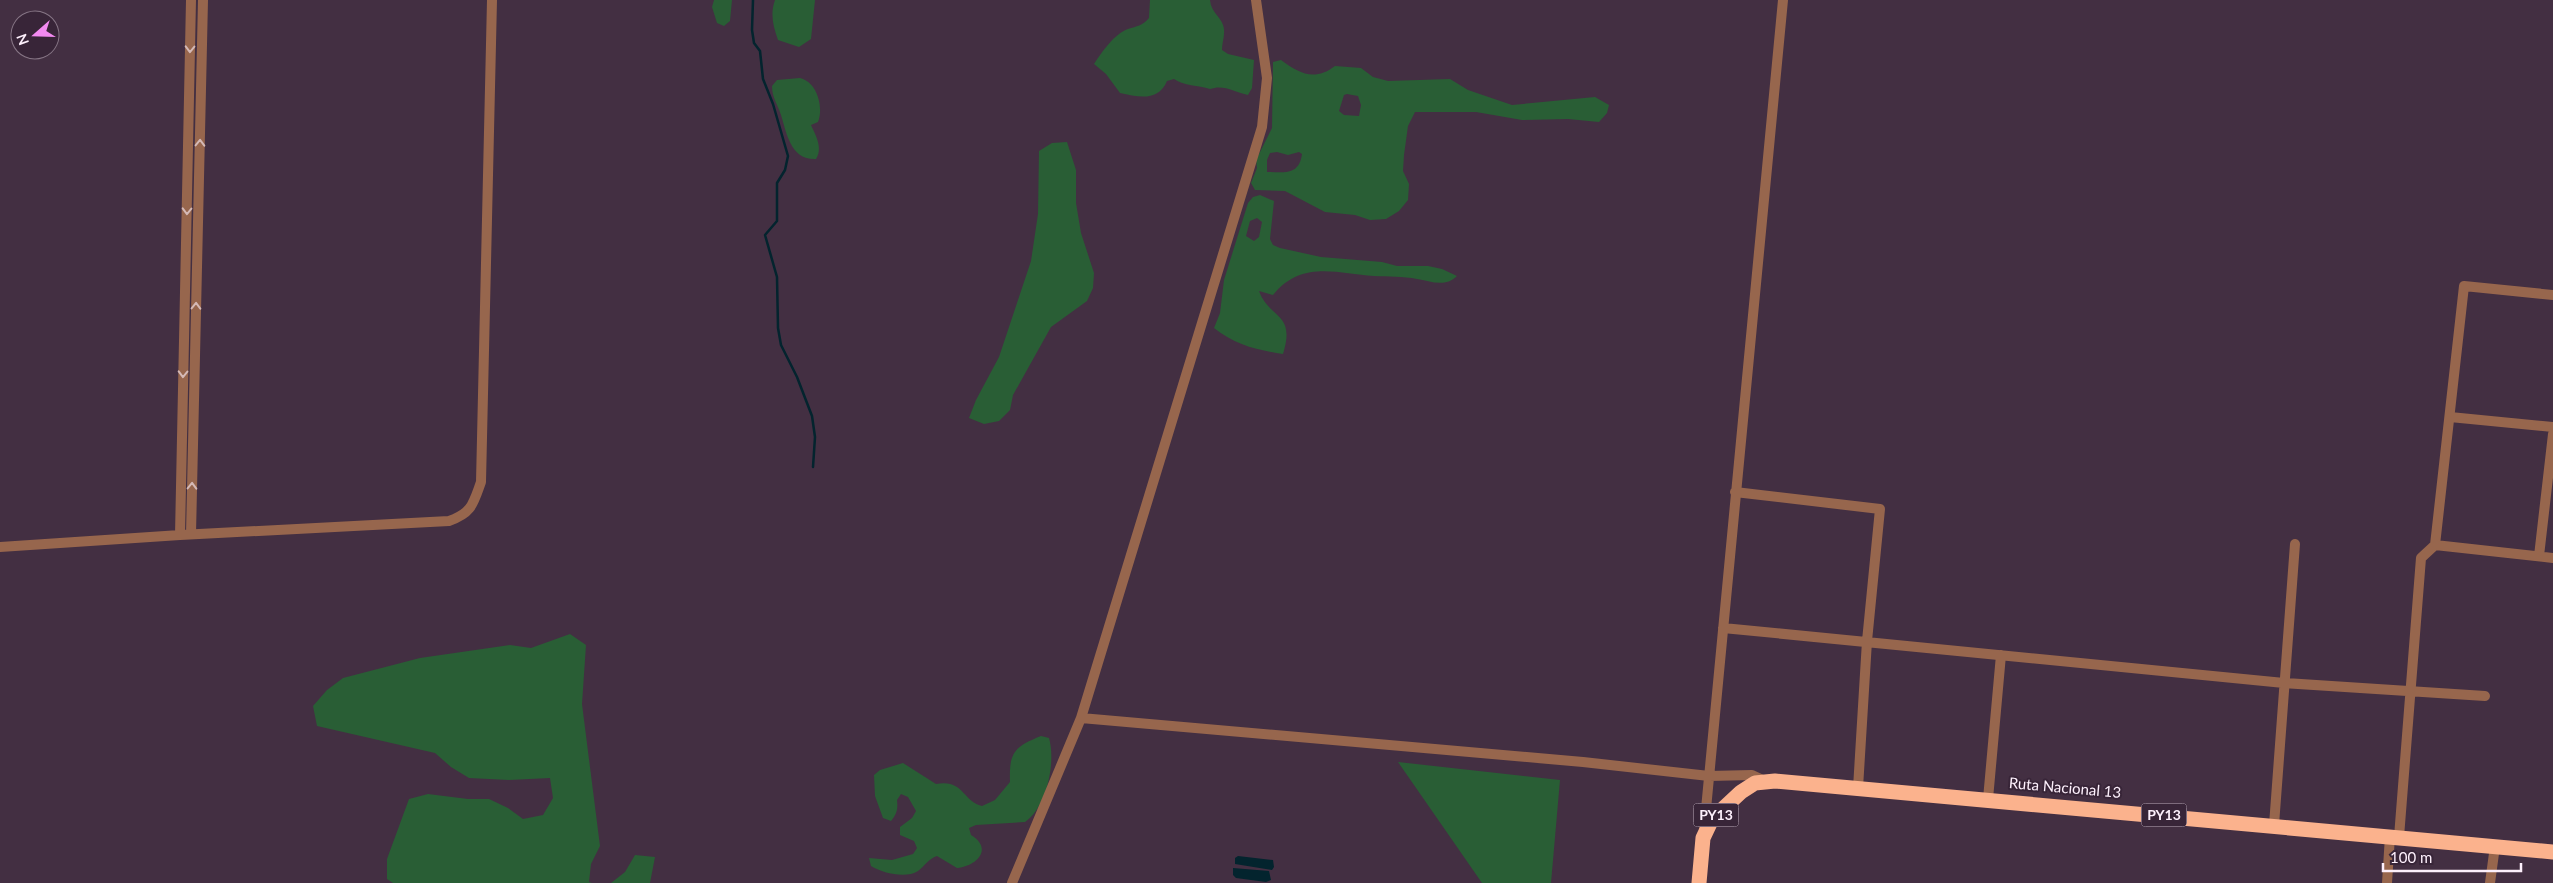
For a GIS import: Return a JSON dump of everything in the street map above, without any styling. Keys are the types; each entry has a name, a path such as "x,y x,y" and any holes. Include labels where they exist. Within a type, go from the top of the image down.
{"highway":[{"name":"Ruta Nacional 13","path":"1699,883 1703,838 1712,819 1725,805 1755,784 1775,781 2274,825 2553,852"}],"street":[{"path":"186,535 191,0"},
{"path":"186,535 203,0"},
{"path":"0,547 449,521 464,516 474,502 481,482 492,0"},
{"path":"1012,883 1081,718 1262,127 1267,78 1256,0"},
{"path":"1703,838 1783,0"},
{"path":"2387,883 2395,837 2412,692 2421,558 2435,545 2464,286 2553,295"},
{"path":"2450,417 2553,427"},
{"path":"2539,556 2553,434"},
{"path":"1735,492 1880,509 1868,641 1858,788"},
{"path":"2274,825 2295,544"},
{"path":"2435,545 2553,558"},
{"path":"1723,628 2284,682 2486,696"},
{"path":"1988,799 2002,655"},
{"path":"1081,718 1583,762 1710,776 1752,775 1766,782"},
{"path":"2490,883 2495,846"}],"green space":[{"path":"714,0 732,0 730,21 724,26 717,23 712,7"},
{"path":"775,0 815,0 811,39 799,47 778,40 773,20"},
{"path":"1150,0 1210,0 1212,8 1224,28 1222,50 1228,54 1254,60 1252,88 1248,95 1220,87 1210,89 1174,79 1167,81 1159,92 1153,95 1134,96 1120,93 1106,74 1094,64 1118,35 1123,31 1142,24 1149,18"},
{"path":"1281,60 1300,72 1313,75 1320,74 1335,66 1361,68 1373,77 1388,81 1450,79 1468,90 1512,105 1595,97 1609,105 1607,113 1599,122 1568,119 1522,120 1476,112 1415,112 1408,126 1404,155 1403,171 1409,184 1408,200 1399,211 1386,219 1370,220 1355,215 1325,212 1285,191 1255,190 1251,183 1257,168 1256,160 1272,128 1273,62","holes":["1344,95 1358,96 1361,105 1359,116 1344,115 1339,111","1277,152 1288,155 1299,152 1302,154 1298,166 1285,172 1267,172 1267,160 1270,153"]},
{"path":"800,78 811,84 818,96 820,116 818,122 811,125 819,146 816,159 801,155 791,145 773,94 772,86 777,80"},
{"path":"1067,142 1076,170 1076,203 1081,233 1094,273 1093,288 1087,301 1051,327 1013,395 1010,410 999,421 984,424 969,418 976,400 999,357 1031,261 1038,214 1039,151 1052,143"},
{"path":"1260,195 1274,201 1270,239 1273,245 1280,248 1321,257 1382,262 1397,266 1428,266 1442,269 1457,276 1448,282 1437,283 1406,277 1374,276 1333,271 1307,273 1295,277 1284,284 1273,295 1259,291 1269,307 1284,323 1286,340 1283,354 1238,343 1214,328 1220,313 1224,280 1248,203 1253,197","holes":["1257,218 1262,222 1259,237 1254,241 1246,236 1250,221"]},
{"path":"570,634 586,645 582,704 600,846 591,864 589,882 592,883 393,883 387,879 387,859 409,799 428,794 468,799 489,799 508,808 523,819 543,815 553,798 550,778 509,780 469,778 451,767 435,753 317,726 313,706 327,690 343,678 420,658 510,645 531,648"},
{"path":"1041,736 1049,738 1051,759 1048,783 1039,806 1025,822 976,825 969,828 971,835 981,845 982,851 980,856 971,864 957,868 937,856 918,871 907,875 888,873 871,866 869,858 892,860 913,854 917,848 914,841 900,835 900,827 912,818 916,811 908,797 901,794 897,800 896,814 891,821 883,818 875,796 874,775 880,770 903,763 936,784 945,783 958,787 970,800 982,806 995,800 1010,782 1012,757 1019,747"},
{"path":"1398,762 1560,780 1551,883 1482,883"},
{"path":"635,855 655,857 650,883 611,883 625,872"}],"water":[{"path":"1238,856 1273,860 1274,867 1272,870 1235,864 1235,858"},
{"path":"1233,868 1269,871 1271,880 1266,882 1236,878 1233,875"}],"waterway":[{"path":"753,0 752,30 754,43 760,51 763,79 773,104 788,156 785,170 777,183 777,221 765,235 777,277 778,328 781,345 797,377 812,416 815,437 813,467"}]}
